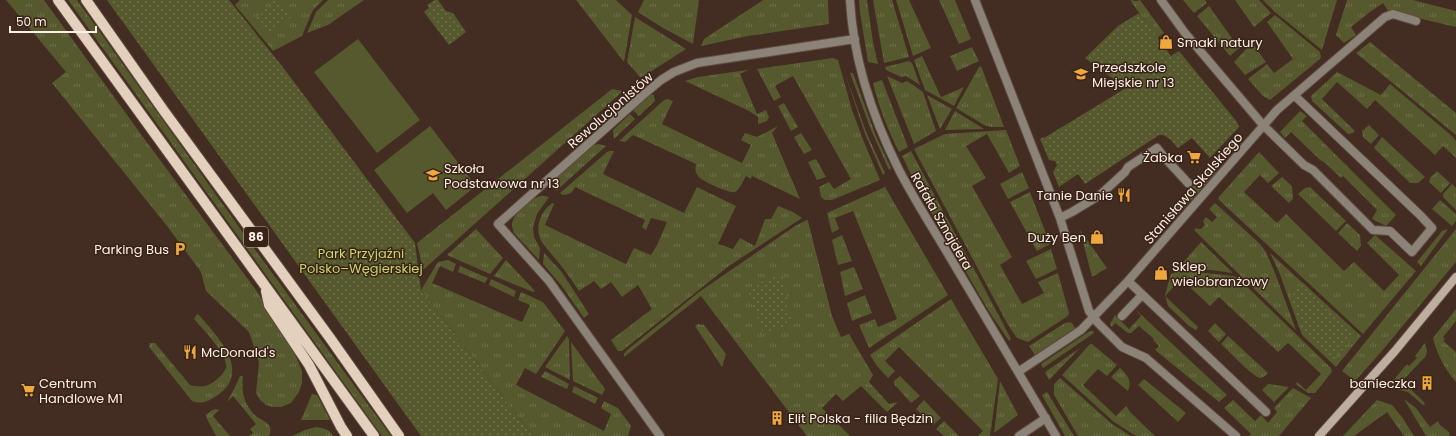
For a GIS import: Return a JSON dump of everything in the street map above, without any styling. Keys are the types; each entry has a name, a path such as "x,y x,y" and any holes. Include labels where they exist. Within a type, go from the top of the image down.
{"main road":[{"name":"86","path":"58,0 374,436"},
{"name":"86","path":"86,0 164,112 330,338 399,436"},
{"path":"264,285 269,305 309,365 347,436"}],"street":[{"name":"Rafała Sznajdera","path":"850,0 854,39 865,82 878,122 900,172 1056,436"},
{"path":"975,0 1060,218 1086,305 1093,318 1122,347 1146,358 1236,436"},
{"path":"1161,0 1185,33 1263,125 1304,165 1313,170 1373,230 1390,231 1412,252 1432,228 1294,96"},
{"name":"Stanisława Skalskiego","path":"1018,372 1081,330 1093,318 1128,281 1277,110 1385,16 1393,14 1416,21"},
{"name":"Rewolucjonistów","path":"660,436 550,281 498,224 642,96 661,80 674,72 697,63 854,39"},
{"path":"1060,218 1100,195 1125,172 1128,167 1157,148 1188,183"},
{"path":"1319,436 1380,369 1456,277"},
{"path":"1128,281 1266,412"},
{"path":"1122,316 1142,295"},
{"path":"1019,436 1046,418"}],"green space":[{"path":"6,0 44,0 256,290 291,345 302,371 302,383 299,392 291,403 281,407 273,407 266,405 260,400 256,393 259,362 249,332 206,291 201,272 167,226 52,83 66,72"},
{"path":"68,0 77,0 254,248 391,436 382,436"},
{"name":"Park Przyjaźni Polsko–Węgierskiej","path":"107,0 229,0 282,66 415,243 421,290 533,436 421,436"},
{"path":"240,0 323,0 313,10 302,36 273,51 235,5"},
{"path":"275,0 291,17 272,34 256,18"},
{"path":"328,0 364,0 328,25 307,33 316,12"},
{"path":"435,0 438,0 446,11 453,13 466,32 449,45 424,12 429,8 427,5"},
{"path":"576,0 616,0 632,15 624,62"},
{"path":"644,0 699,0 693,44 663,28 638,12"},
{"path":"763,0 828,0 829,24 748,36 701,46 704,39"},
{"path":"859,0 867,0 873,42 878,64 868,62"},
{"path":"873,0 892,0 909,57 884,63"},
{"path":"896,0 909,0 931,48 913,56"},
{"path":"939,0 955,0 971,39 959,44"},
{"path":"1130,0 1140,0 1164,33 1157,38"},
{"path":"1183,0 1205,0 1207,3 1194,13"},
{"path":"1235,0 1259,0 1271,13 1254,27"},
{"path":"1263,0 1337,0 1322,50 1275,12"},
{"path":"1347,0 1413,0 1456,11 1456,27 1388,11 1383,3 1351,27 1356,35 1344,43 1336,35"},
{"path":"1209,6 1239,48 1230,56 1197,16"},
{"path":"1139,13 1171,56 1179,51 1237,122 1239,127 1210,158 1192,138 1178,148 1168,137 1159,135 1085,184 1078,174 1059,187 1053,172 1057,165 1055,161 1049,160 1040,139 1126,88 1085,58 1118,26"},
{"path":"1275,15 1320,52 1321,57 1270,100 1263,96 1248,79 1267,64 1274,73 1293,59 1267,22"},
{"path":"635,17 686,49 644,76 640,77 627,62"},
{"path":"358,39 420,120 377,153 314,72"},
{"path":"1370,42 1456,113 1456,135 1356,53"},
{"path":"1252,43 1266,62 1245,75 1234,62"},
{"path":"972,47 979,61 957,71 950,56"},
{"path":"922,56 941,97 964,87 954,106 925,90 914,60"},
{"path":"833,58 838,60 852,110 880,180 832,200 825,200 821,197 819,187 829,182 834,189 851,179 793,76 775,86 781,97 774,101 757,69"},
{"path":"909,61 912,63 920,85 906,76 901,77 886,70 885,67"},
{"path":"981,66 1004,127 991,127 984,125 956,108 979,67"},
{"path":"748,70 740,74 757,114 766,110 769,117 767,121 758,124 758,117 749,111 685,81 698,77"},
{"path":"1337,72 1381,95 1390,84 1452,136 1456,141 1456,158 1443,146 1435,155 1375,100 1367,109 1337,82 1322,99 1355,131 1348,134 1312,101 1311,96"},
{"path":"850,73 853,73 876,136 891,168 889,170 871,130"},
{"path":"845,74 867,134 885,173 883,175 865,134"},
{"path":"887,76 902,83 907,81 923,92 936,131 914,144"},
{"path":"882,80 908,147 899,152 884,119 873,83"},
{"path":"612,89 623,91 423,270 417,243"},
{"path":"650,94 654,95 655,101 639,116 633,110"},
{"path":"927,95 952,109 940,129"},
{"path":"668,99 673,101 662,124 742,163 751,145 741,140 745,133 757,137 778,126 772,133 800,199 752,176 751,179 746,176 737,191 728,191 710,184 700,178 695,169 696,164 633,135 625,142 619,141 664,100"},
{"path":"784,103 798,127 791,131 778,106"},
{"path":"955,111 984,129 945,130"},
{"path":"1300,111 1307,116 1302,121 1396,215 1386,226 1372,219 1377,210 1343,176 1341,178 1291,132 1285,138 1280,132"},
{"path":"630,114 635,119 614,139 613,130"},
{"path":"1369,125 1379,135 1371,144 1363,137 1362,131"},
{"path":"430,126 476,186 446,210 433,193 407,213 374,170"},
{"path":"1006,130 1020,166 1009,173 987,134 966,146 986,178 972,186 1012,257 1000,265 1022,304 1044,293 1038,282 1058,273 1069,313 1068,316 1028,342 1017,338 1008,325 914,149 945,134"},
{"path":"801,133 812,150 804,154 794,137"},
{"path":"1236,137 1242,143 1241,144 1237,141 1212,168 1217,172 1204,186 1198,180"},
{"path":"1382,137 1425,177 1418,183 1410,183 1374,148"},
{"path":"598,144 606,146 556,191 554,186 557,177 594,145"},
{"path":"610,151 614,151 603,174 684,213 697,187 736,206 718,244 733,249 740,238 755,246 765,219 771,219 778,206 793,212 802,218 729,266 622,351 618,351 611,340 652,309 638,285 622,297 611,282 601,289 594,281 579,291 564,269 543,244 538,230 539,221 543,212 553,203 554,204 545,225 626,264 634,248 651,255 667,222 651,218 646,230 642,227 645,220 575,187 569,194 563,195 560,193"},
{"path":"911,151 1007,331 1011,339 1009,341 990,313 921,195 902,156"},
{"path":"1259,152 1279,173 1268,183 1260,175 1244,192 1277,223 1286,214 1344,271 1354,262 1384,291 1399,275 1367,243 1375,235 1416,271 1363,334 1219,200 1218,198"},
{"path":"816,159 826,177 817,180 808,162"},
{"path":"1437,171 1450,183 1441,193 1429,182 1430,178"},
{"path":"1022,172 1029,188 1008,199 1000,184"},
{"path":"1282,177 1292,186 1293,199 1289,203 1271,186"},
{"path":"1197,181 1203,187 1175,218 1169,213"},
{"path":"1452,184 1456,188 1456,210 1443,197 1443,194"},
{"path":"885,187 948,295 869,348 859,325 875,319 878,327 897,319 853,211 835,218 839,229 832,233 827,213"},
{"path":"1310,187 1346,221 1336,231 1298,194 1305,188"},
{"path":"1030,192 1050,244 1037,251 1010,202"},
{"path":"542,196 549,197 537,214 533,227 534,237 540,248 539,260 514,233 512,226 515,217 522,207"},
{"path":"1440,200 1456,214 1456,221 1452,226 1432,209"},
{"path":"1215,203 1259,243 1266,252 1296,330 1194,230 1196,228 1201,229 1205,225 1203,221 1206,217 1212,222 1217,217 1209,209"},
{"path":"807,220 832,316 841,337 849,334 873,375 869,382 889,404 898,402 887,412 861,386 843,401 836,394 822,408 850,436 807,436 701,296 624,357 626,351 699,292 795,226"},
{"path":"1347,223 1360,235 1361,246 1357,251 1338,233"},
{"path":"476,229 503,258 490,274 447,255"},
{"path":"1448,229 1421,266 1417,262 1442,231"},
{"path":"1456,229 1456,262 1355,381 1342,371"},
{"path":"1080,230 1107,268 1092,277"},
{"path":"842,235 852,261 838,265 832,240"},
{"path":"1201,242 1233,273 1180,266"},
{"path":"1051,249 1057,269 1036,279 1026,261"},
{"path":"544,253 561,271 589,314 584,318 561,285 543,264"},
{"path":"1270,253 1361,336 1336,367 1302,335 1279,272"},
{"path":"448,260 456,264 453,272 440,266 432,283 522,322 530,305 518,300 521,292 543,302 565,331 536,374 525,368 516,385 604,431 611,414 601,408 604,401 618,408 631,426 628,436 533,436 421,290 438,262"},
{"path":"506,260 535,291 533,292 494,276"},
{"path":"460,266 488,278 485,283 458,272"},
{"path":"854,267 863,289 845,296 840,272"},
{"path":"1177,270 1234,276 1238,278 1331,368 1332,372 1315,393 1308,393 1296,384 1297,382 1306,390 1321,374 1288,343 1278,352 1219,297 1210,306 1181,279 1165,296 1171,274"},
{"path":"782,273 792,325 764,334 746,289"},
{"path":"491,279 516,291 514,297 489,285"},
{"path":"1302,282 1355,332 1355,336 1334,359 1330,359 1303,333 1290,296"},
{"path":"865,295 872,313 852,321 847,303"},
{"path":"1165,296 1198,327 1196,330 1189,326 1168,306"},
{"path":"951,299 998,379 990,436 978,436 983,431 899,347 885,361 895,371 888,378 877,366 870,355"},
{"path":"1135,309 1227,395 1219,402 1155,350 1159,346 1153,340 1154,339 1139,326 1131,333 1128,333 1115,323 1112,327 1110,324 1115,315 1129,329 1141,316"},
{"path":"1456,309 1456,321 1443,337 1445,339 1443,341 1456,352 1456,382 1442,362 1433,338"},
{"path":"197,314 222,343 232,365 232,375 228,386 212,399 199,403 192,401 149,347 150,343 155,343 190,385 204,386 213,382 224,372 226,363 214,342 194,319"},
{"path":"1065,323 1072,323 1075,328 1035,355 1029,346"},
{"path":"1215,323 1226,334 1219,342 1208,331"},
{"path":"698,324 704,325 726,354 722,367 695,326"},
{"path":"1090,331 1093,331 1094,333 1043,368 1041,364"},
{"path":"567,336 569,339 570,380 545,367"},
{"path":"1228,336 1268,373 1260,378 1246,368 1221,344"},
{"path":"571,342 605,389 602,395 573,381"},
{"path":"1425,343 1427,351 1426,356 1402,381 1424,402 1425,404 1423,405 1408,392 1399,390 1392,382 1407,364 1409,366 1417,358 1415,356"},
{"path":"1090,344 1092,344 1117,365 1107,376 1098,369 1083,385 1116,416 1126,406 1129,411 1155,436 1136,436 1114,422 1062,375"},
{"path":"1080,348 1049,380 1045,372"},
{"path":"1120,368 1128,378 1130,384 1128,391 1111,377"},
{"path":"545,371 569,384 567,389 541,377"},
{"path":"240,376 243,376 243,393 246,403 257,417 269,425 269,436 249,436 253,433 250,429 256,424 233,396 227,402"},
{"path":"900,376 920,396 911,403 894,384 894,381"},
{"path":"1060,378 1112,424 1131,436 1078,436 1054,395 1054,384"},
{"path":"1144,379 1186,413 1178,422 1138,385"},
{"path":"1000,381 1018,415 994,433"},
{"path":"1268,384 1289,387 1274,402 1262,390"},
{"path":"574,386 598,398 595,404 572,392"},
{"path":"1293,388 1311,398 1279,436 1249,436 1251,434 1224,408 1233,400 1255,421 1261,415 1268,423 1277,412 1274,408"},
{"path":"1047,392 1074,436 1065,436 1042,395"},
{"path":"312,394 317,395 330,420 301,420"},
{"path":"1404,399 1416,408 1430,427 1438,421 1440,425 1450,433 1449,436 1426,436"},
{"path":"924,400 941,418 933,425 916,409"},
{"path":"1377,400 1392,405 1402,417 1414,436 1404,436 1387,412 1354,436 1343,436"},
{"path":"212,410 219,410 213,416 230,436 216,436 207,419 206,415"},
{"path":"944,421 959,436 944,436 936,429"},
{"path":"316,427 328,430 333,436 292,436 305,430"}],"place":[{"name":"Smaki natury","path":"1166,42"},
{"name":"Przedszkole Miejskie nr 13","path":"1081,74"},
{"name":"Żabka","path":"1194,157"},
{"name":"Szkoła Podstawowa nr 13","path":"433,175"},
{"name":"Tanie Danie","path":"1124,195"},
{"name":"Duży Ben","path":"1097,237"},
{"name":"Parking Bus","path":"180,249"},
{"name":"Sklep wielobranżowy","path":"1161,273"},
{"name":"McDonald's","path":"190,352"},
{"name":"banieczka","path":"1427,383"},
{"name":"Centrum Handlowe M1","path":"28,390"},
{"name":"Elit Polska - filia Będzin","path":"777,418"}]}
